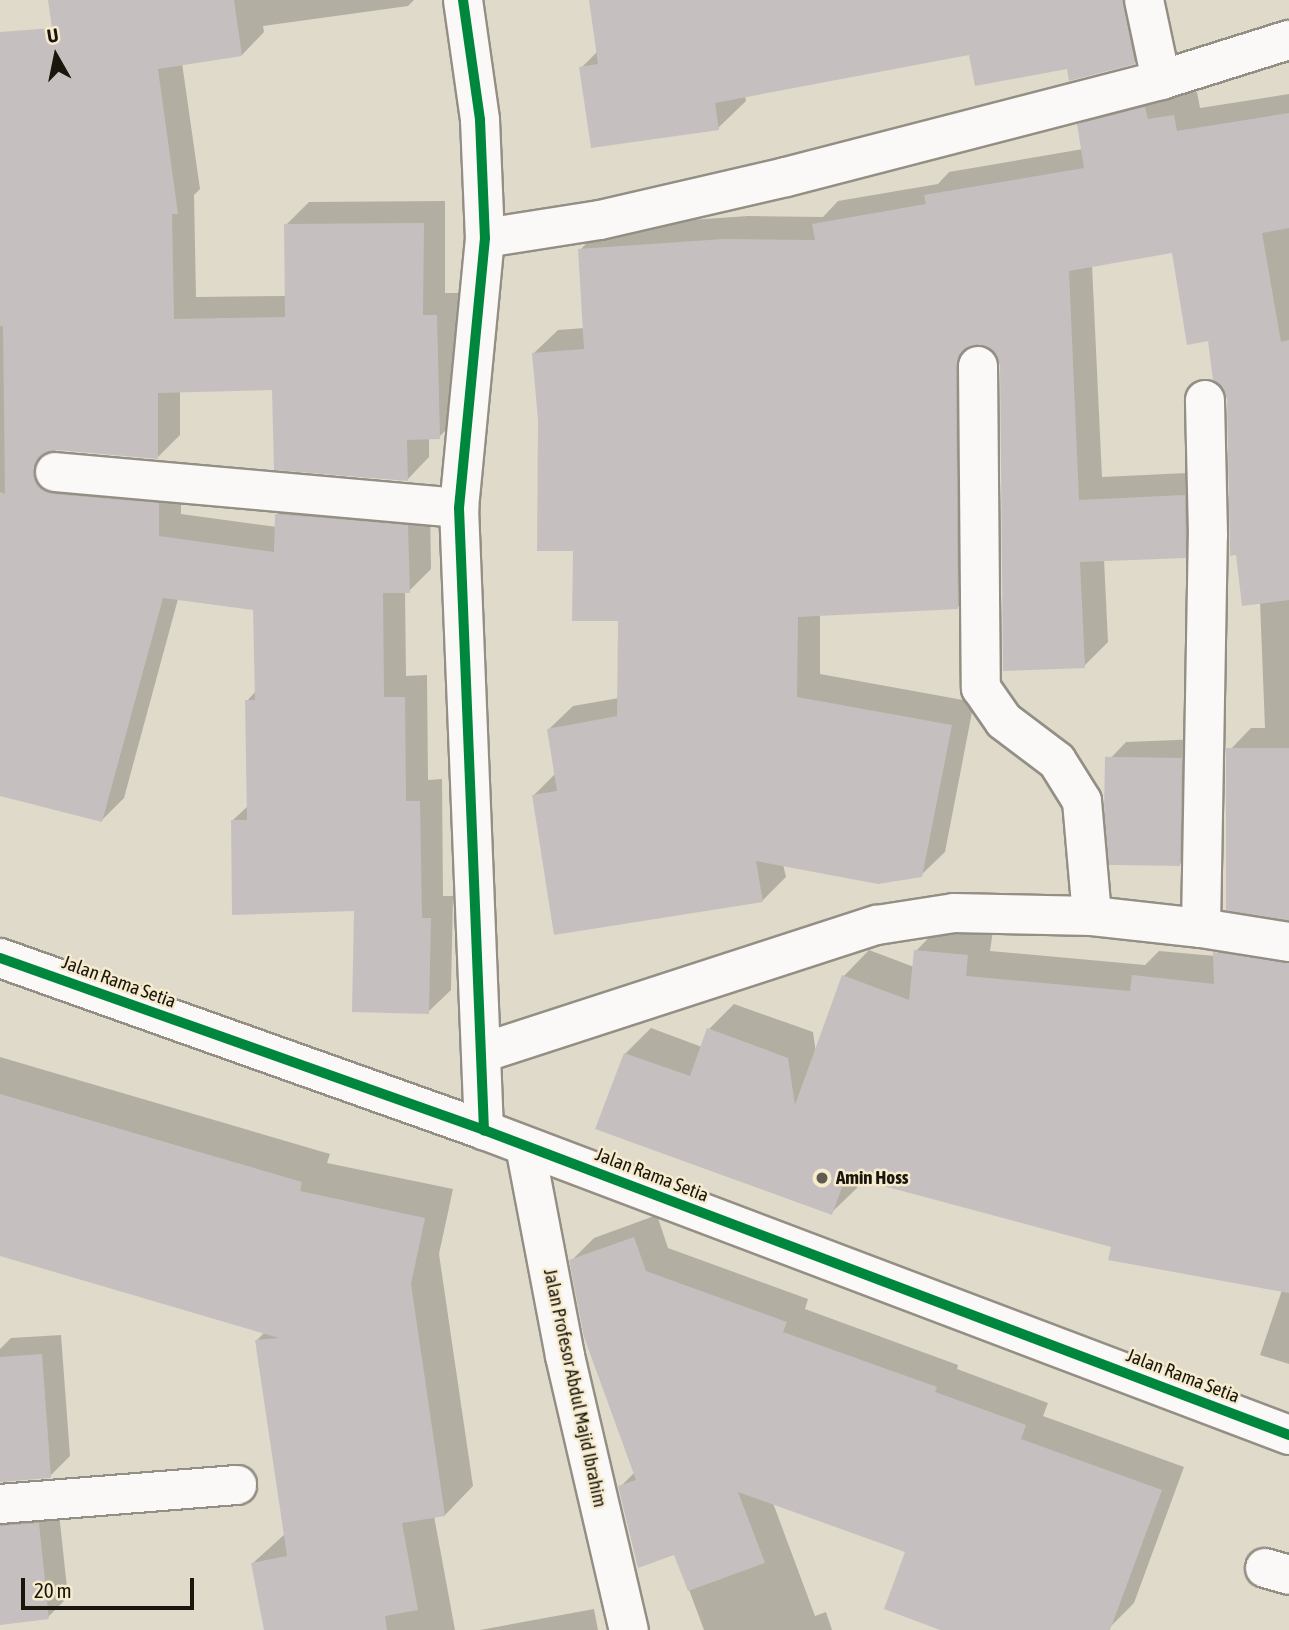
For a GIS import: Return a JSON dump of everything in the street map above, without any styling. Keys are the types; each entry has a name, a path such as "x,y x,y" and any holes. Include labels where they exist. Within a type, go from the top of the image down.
{"street":[{"path":"463,0 480,120 485,239 459,508 484,1130"},
{"path":"1144,0 1161,80"},
{"path":"485,239 600,220 772,180 1161,80 1289,40"},
{"path":"978,366 981,688 1004,721 1057,761 1082,802 1092,916"},
{"path":"1201,928 1208,535 1205,400"},
{"path":"55,472 459,508"},
{"path":"482,1053 877,925 954,913 1092,916 1201,928 1289,942"},
{"name":"Jalan Rama Setia","path":"0,958 484,1130 1289,1435"},
{"name":"Jalan Profesor Abdul Majid Ibrahim","path":"525,1146 565,1356 629,1630"},
{"path":"0,1504 237,1485"}],"building":[{"path":"48,0 234,0 242,56 158,69 178,214 172,214 174,319 285,317 284,224 424,223 423,315 437,315 440,439 407,440 408,481 274,470 272,390 158,393 158,459 56,450 46,452 38,459 33,471 35,481 42,489 52,494 159,503 159,536 274,552 275,514 408,525 410,593 383,593 384,697 405,697 406,801 420,801 422,918 431,918 429,1014 352,1012 354,911 232,915 231,820 247,820 245,700 255,700 253,610 163,598 102,822 0,796 0,492 5,494 3,326 0,326 0,32 52,28"},
{"path":"589,0 1123,0 1135,64 1069,81 1067,69 975,86 969,55 715,103 719,130 591,148 579,67 598,64"},
{"path":"1145,107 1148,119 1174,115 1177,131 1289,113 1289,228 1262,233 1281,342 1289,340 1289,600 1242,606 1236,555 1230,556 1227,399 1223,388 1213,380 1208,341 1187,345 1172,253 1069,271 1079,500 1185,495 1186,558 1080,562 1085,668 1003,671 1000,366 996,354 988,347 977,344 966,348 959,356 956,366 958,609 798,617 797,697 952,725 922,877 878,884 756,861 763,902 554,935 532,795 557,791 547,729 617,716 618,621 572,621 573,551 537,551 538,420 532,353 584,349 578,249 724,239 815,240 812,224 926,204 924,195 1084,168 1077,124"},
{"path":"1226,748 1289,748 1289,920 1226,920"},
{"path":"1105,757 1182,758 1180,866 1103,865"},
{"path":"914,950 968,955 966,976 1130,991 1132,975 1214,984 1213,952 1289,963 1289,1293 1108,1260 1111,1247 846,1176 832,1215 595,1129 624,1053 690,1076 707,1028 788,1058 795,1105 842,975 909,1000"},
{"path":"0,1094 302,1182 300,1191 425,1218 411,1284 445,1516 402,1523 418,1610 385,1616 387,1630 264,1630 251,1563 287,1556 255,1340 279,1338 0,1256"},
{"path":"634,1237 646,1271 787,1322 783,1332 937,1387 935,1392 1026,1425 1021,1439 1162,1490 1110,1630 940,1630 884,1609 905,1552 738,1492 765,1563 688,1591 674,1555 638,1568 618,1486 636,1480 584,1337 569,1260"},
{"path":"42,1354 51,1478 0,1482 0,1357"},
{"path":"39,1523 49,1619 0,1625 0,1526"}],"cycle path":[{"path":"463,0 480,120 485,238 459,508 484,1130"},
{"path":"0,958 484,1130 1289,1435"}],"place":[{"name":"Amin Hoss","path":"822,1178"}]}
